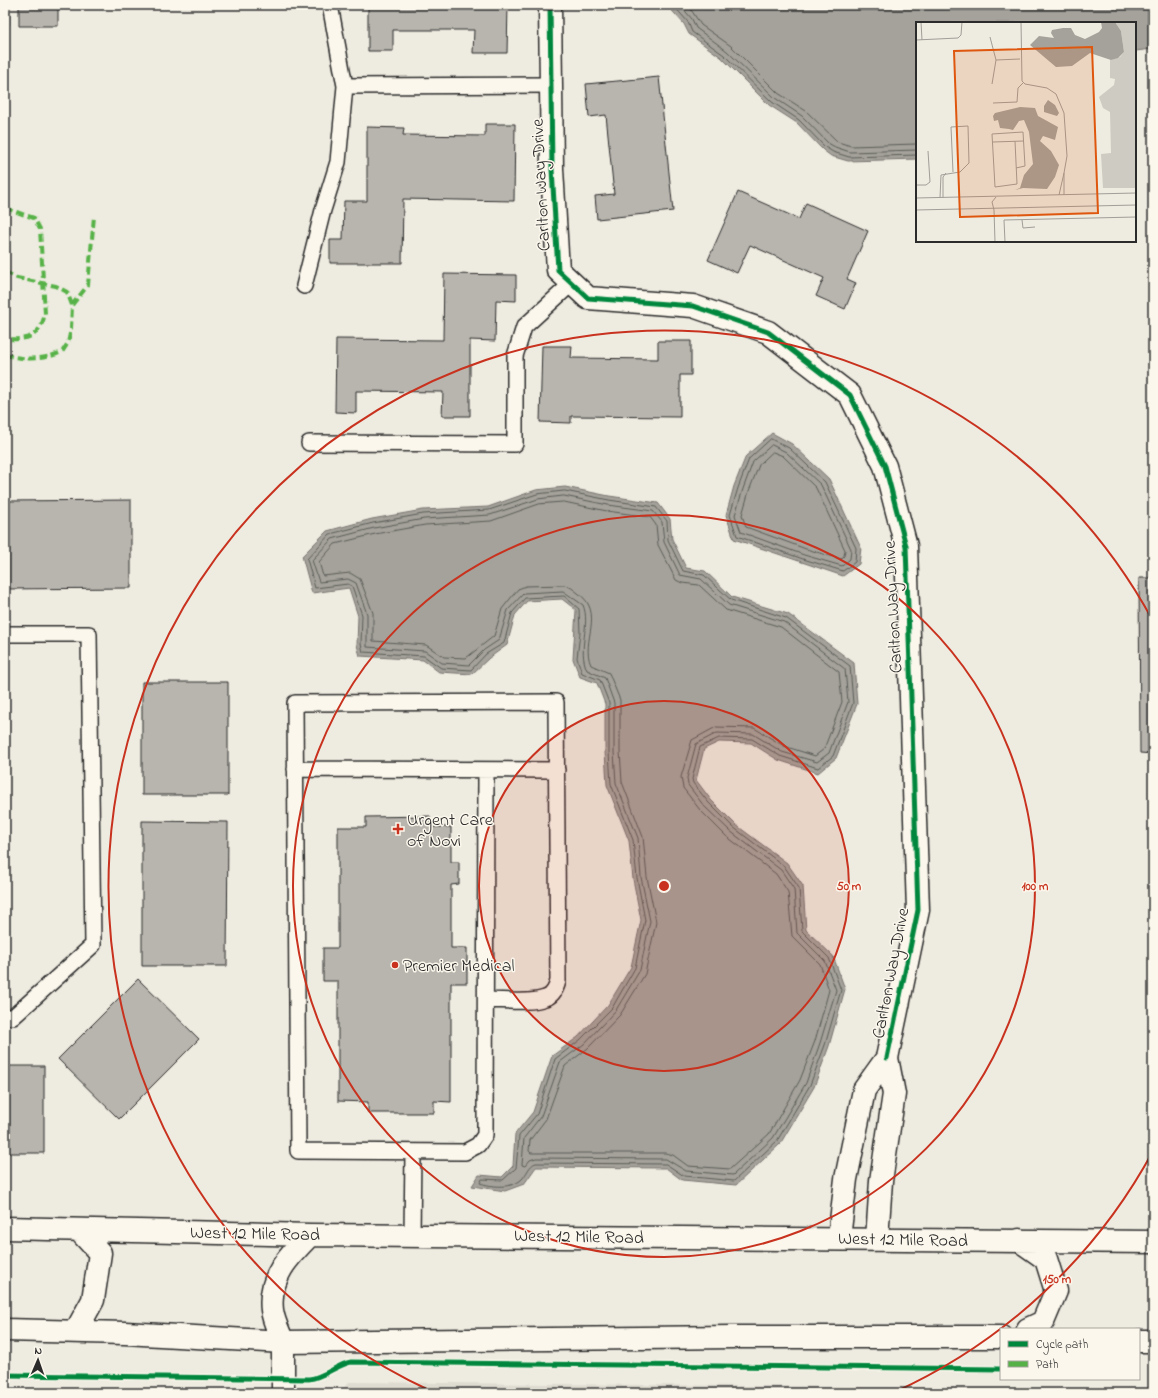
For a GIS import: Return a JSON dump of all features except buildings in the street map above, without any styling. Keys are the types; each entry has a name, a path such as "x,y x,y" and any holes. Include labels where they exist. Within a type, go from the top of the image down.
{"main road":[{"name":"Carlton Way Drive","path":"550,5 552,169 558,270 588,298 692,306 768,332 850,395 885,466 906,546 918,910 887,1058 894,1094 881,1181 877,1239"},
{"name":"Carlton Way Drive","path":"839,1238 846,1179 864,1090 887,1058"},
{"name":"West 12 Mile Road","path":"5,1228 310,1235 839,1238 1153,1242"},
{"path":"76,1331 93,1300 100,1253 79,1230"},
{"path":"283,1393 283,1342 272,1310 274,1282 286,1259 310,1235"},
{"path":"1019,1240 1046,1259 1056,1291 1043,1322 1030,1328"},
{"path":"5,1330 76,1331 283,1342 733,1337 1000,1337"},
{"path":"1140,1341 1153,1341"}],"lane":[{"path":"304,286 323,210 338,162 346,86 330,5"},
{"path":"346,86 551,85"},
{"path":"309,443 515,444 515,356 524,327 572,283"},
{"path":"5,634 89,634 93,945 13,1017 5,1017"},
{"path":"486,770 487,1000 485,1135 478,1145 465,1152 413,1153 298,1151 295,703 556,702 558,981 555,991 546,998 536,1000 487,1000"},
{"path":"295,769 556,770"},
{"path":"412,1235 413,1153"}],"shaded area":[{"path":"349,1382 1153,1390 1153,1393 339,1393"}],"water":[{"path":"667,5 1153,5 1153,49 1136,51 1136,22 916,22 916,159 848,161 831,156 823,150 797,123 769,105 721,57 689,34 684,24"},
{"path":"772,433 792,444 829,479 861,548 859,564 843,576 734,539 726,515 734,486 746,456"},
{"path":"565,487 609,496 658,503 670,519 672,539 686,568 705,571 732,597 788,614 854,663 857,704 836,758 818,773 778,760 751,743 719,742 704,749 696,780 711,800 736,825 787,863 803,886 806,930 833,956 845,989 829,1046 814,1087 780,1144 736,1185 682,1180 666,1168 536,1167 524,1184 505,1191 472,1186 479,1175 502,1177 513,1166 515,1134 533,1112 552,1056 578,1037 608,1005 631,967 641,920 633,879 629,841 607,785 605,704 597,683 580,677 573,659 576,610 562,599 527,601 515,615 507,645 489,658 472,674 439,672 423,660 360,656 357,645 358,616 349,588 312,593 302,556 327,531 372,519 423,510 488,507 536,490"}],"marked path":[{"path":"5,208 34,218 40,229 45,314 43,322 36,333 26,338 5,339"},
{"path":"72,305 88,285 94,216"},
{"path":"5,272 17,278 56,286 67,292 72,305 71,329 68,343 62,352 41,358 19,358 5,355"}],"cycle path":[{"path":"550,5 552,169 558,270 588,298 693,306 768,332 850,395 885,466 906,546 918,910 887,1058"},
{"path":"5,1375 309,1379 320,1376 351,1362 1000,1369"}],"place":[{"name":"Urgent Care of Novi","path":"398,829"},
{"name":"Premier Medical","path":"395,965"}]}
